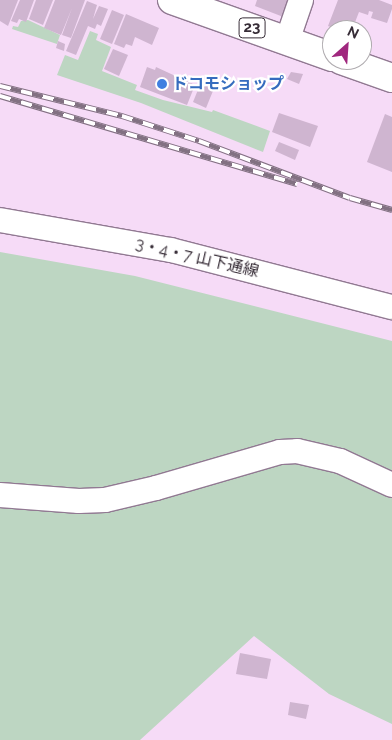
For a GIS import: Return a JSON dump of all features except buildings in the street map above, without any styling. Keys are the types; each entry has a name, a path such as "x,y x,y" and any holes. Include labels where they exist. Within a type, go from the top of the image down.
{"main road":[{"name":"23","path":"172,0 322,53"},
{"path":"369,70 392,78"}],"street":[{"path":"288,41 301,0"},
{"name":"3・4・7 山下通線","path":"0,220 171,250 392,307"},
{"path":"0,494 79,501 105,500 156,488 280,452 297,450 340,461 392,485"}],"green space":[{"path":"28,20 60,35 57,44 12,29 13,26 18,27 21,21"},
{"path":"90,31 98,34 96,40 111,47 102,71 137,85 135,90 163,100 212,112 213,110 270,131 263,152 141,103 57,75 65,55 78,60"},
{"path":"0,252 135,276 392,341 392,724 329,694 254,636 140,740 0,740"}],"railway":[{"path":"0,86 122,116 199,141 350,198 392,210"},
{"path":"0,96 297,184"}],"place":[{"name":"ドコモショップ","path":"162,84"}]}
